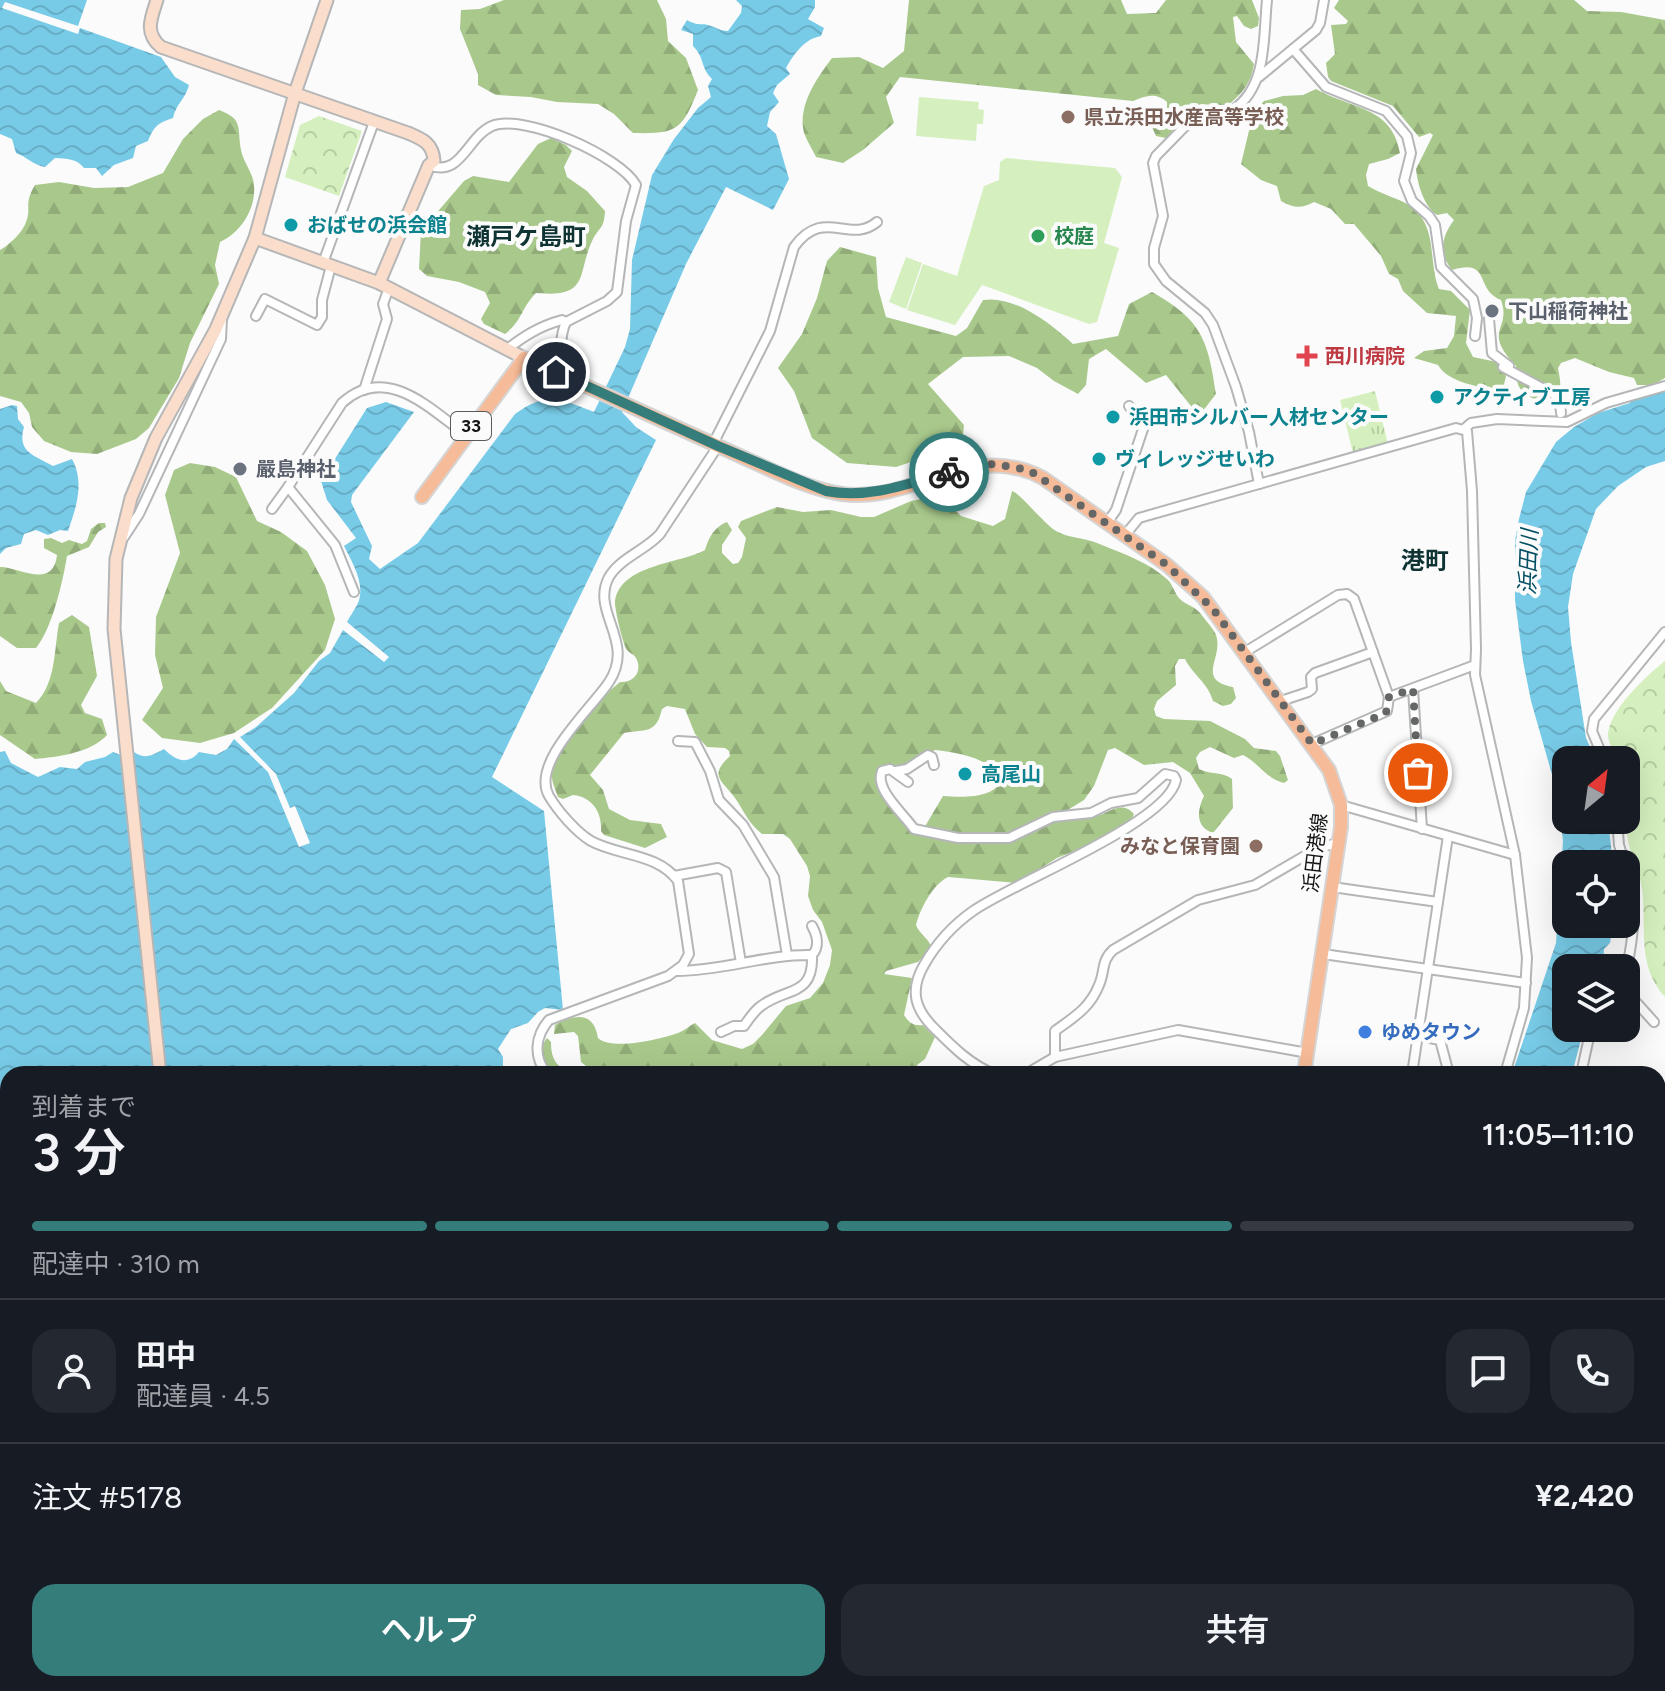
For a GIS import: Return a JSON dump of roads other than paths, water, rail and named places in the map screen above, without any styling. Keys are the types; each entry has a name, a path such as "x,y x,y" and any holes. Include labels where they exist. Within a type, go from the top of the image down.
{"main road":[{"name":"浜田港線","path":"524,358 715,445 805,483 845,495 888,490 969,467 1006,465 1029,470 1125,535 1191,585 1213,609 1312,744 1329,770 1341,805 1339,843 1306,1066"},
{"name":"33","path":"422,497 524,358"}],"street":[{"path":"157,0 150,33 152,40 161,47 408,133 429,144 434,152 434,161 429,165 384,285 383,304 387,319 364,390"},
{"path":"159,1066 113,611 119,545 142,468 222,316 255,238 295,93 327,0"},
{"path":"1205,313 1166,281 1154,264 1153,254 1163,216 1153,163 1193,115 1206,109 1233,110 1251,92 1258,78 1267,0"},
{"path":"1258,78 1320,23 1324,0"},
{"path":"1293,49 1326,87 1386,111 1409,140 1411,153 1404,181 1412,201 1435,225 1441,267 1473,299 1477,318 1475,336"},
{"path":"256,316 265,299 317,325 322,317 327,265 374,122"},
{"path":"429,165 449,168 484,132 493,126 505,124 546,132 579,144 604,156 632,178 636,185 626,221 617,292 607,301 566,322 562,329 560,364 556,372"},
{"path":"540,1066 537,1053 542,1029 549,1020 668,976 687,960 689,947 678,881 674,876 658,865 594,842 581,834 550,797 545,786 546,770 553,756 609,682 618,661 620,649 605,603 606,585 621,564 651,544 660,534 715,445 770,331 794,247 806,234 821,227 834,226 857,231 870,228 877,222"},
{"path":"255,238 384,285 524,358"},
{"path":"1198,298 1213,325 1236,387 1259,484"},
{"path":"1489,319 1492,353 1515,372"},
{"path":"506,350 527,334 546,325 562,320 566,322"},
{"path":"1503,367 1555,395 1561,413"},
{"path":"1125,535 1139,518 1456,428 1464,429 1471,423 1497,419 1567,422 1599,406 1665,386"},
{"path":"272,509 342,403 353,394 385,387 405,391 466,435"},
{"path":"1107,523 1116,510 1144,426 1129,406"},
{"path":"1464,429 1469,441 1472,491 1475,675 1515,855 1527,958 1524,1008 1507,1066"},
{"path":"288,487 335,545 354,592"},
{"path":"1245,652 1342,594 1354,599 1389,697 1386,713 1312,744"},
{"path":"1598,746 1592,731 1594,719 1665,632"},
{"path":"1281,701 1312,689 1311,677 1315,673 1373,652"},
{"path":"1389,697 1475,665"},
{"path":"1413,689 1422,829"},
{"path":"678,741 695,742 710,771 719,800 743,825 774,877 787,955"},
{"path":"934,765 934,760 928,755 907,769 882,771 879,780 882,789 914,829 981,839 1009,838 1053,817 1091,813 1111,803 1138,798 1165,774 1174,776 1176,780 1173,789 1145,817 987,902 955,925 930,955 915,986 919,1011 963,1058 978,1066"},
{"path":"896,771 908,782"},
{"path":"1341,805 1515,855"},
{"path":"1414,1066 1448,836"},
{"path":"1055,1057 1055,1031 1085,1010 1101,983 1103,962 1113,950 1198,900 1255,885 1320,847 1339,843"},
{"path":"674,876 718,868 726,872 741,963"},
{"path":"1332,887 1438,902"},
{"path":"721,1032 734,1026 744,1026 762,1005 803,986 810,975 812,955 817,944 812,926"},
{"path":"1323,954 1526,983"},
{"path":"676,971 699,971 787,955 812,955"},
{"path":"1640,1006 1654,1022"},
{"path":"1040,1066 1055,1057 1178,1030 1308,1053"},
{"path":"1420,1036 1440,1040 1447,1066"},
{"path":"1583,1066 1588,1042"}],"water":[{"path":"0,0 87,0 78,26 5,2 2,8 78,34 80,28 161,57 175,77 189,85 173,118 157,126 148,141 136,146 133,158 114,165 102,176 96,168 84,168 71,160 55,158 45,167 16,153 12,139 0,134"},
{"path":"736,0 815,0 815,7 808,19 824,28 821,36 809,40 796,53 786,68 790,74 773,93 779,102 770,112 767,126 776,134 789,179 773,210 726,187 686,264 622,412 636,427 656,440 492,777 544,811 563,1010 545,1008 528,1023 511,1029 498,1049 503,1057 503,1066 0,1066 0,752 5,751 11,763 38,777 60,767 77,769 85,762 113,752 123,756 134,752 146,756 164,749 172,756 186,760 199,752 216,755 227,749 234,739 268,772 299,847 310,843 295,806 290,808 276,774 240,737 294,693 319,661 330,653 343,630 384,662 389,657 347,622 360,598 360,590 357,574 344,546 356,538 327,500 321,481 367,408 386,402 414,412 352,495 351,502 372,546 369,559 380,569 418,543 515,414 545,400 563,401 594,412 625,347 630,329 632,260 652,175 674,139 698,108 711,97 708,86 712,79 693,46 693,34 681,30 687,20 728,31 741,13 742,6"},
{"name":"浜田川","path":"1665,390 1665,461 1646,467 1618,486 1596,509 1573,574 1568,607 1571,642 1590,746 1552,746 1552,774 1531,701 1515,600 1515,541 1519,519 1526,492 1556,442 1598,413 1630,403 1630,400"},
{"path":"17,406 18,419 24,427 23,442 28,452 53,466 72,459 79,486 68,531 60,530 48,535 36,530 24,534 21,544 6,548 0,554 0,409"},
{"path":"1562,834 1610,834 1611,850 1562,850"},
{"path":"1556,938 1611,938 1604,954 1552,954"},
{"path":"1552,955 1552,1042 1580,1042 1574,1066 1515,1066"}],"place":[{"name":"県立浜田水産高等学校","path":"1068,117"},
{"name":"おばせの浜会館","path":"291,225"},
{"name":"校庭","path":"1038,236"},
{"name":"下山稲荷神社","path":"1492,311"},
{"name":"西川病院","path":"1307,356"},
{"name":"アクティブ工房","path":"1437,397"},
{"name":"浜田市シルバー人材センター","path":"1113,417"},
{"name":"ヴィレッジせいわ","path":"1099,459"},
{"name":"嚴島神社","path":"240,469"},
{"name":"高尾山","path":"965,774"},
{"name":"みなと保育園","path":"1256,846"},
{"name":"ゆめタウン","path":"1365,1032"}],"district":[{"name":"瀬戸ケ島町","path":"526,237"},
{"name":"港町","path":"1425,561"}]}
